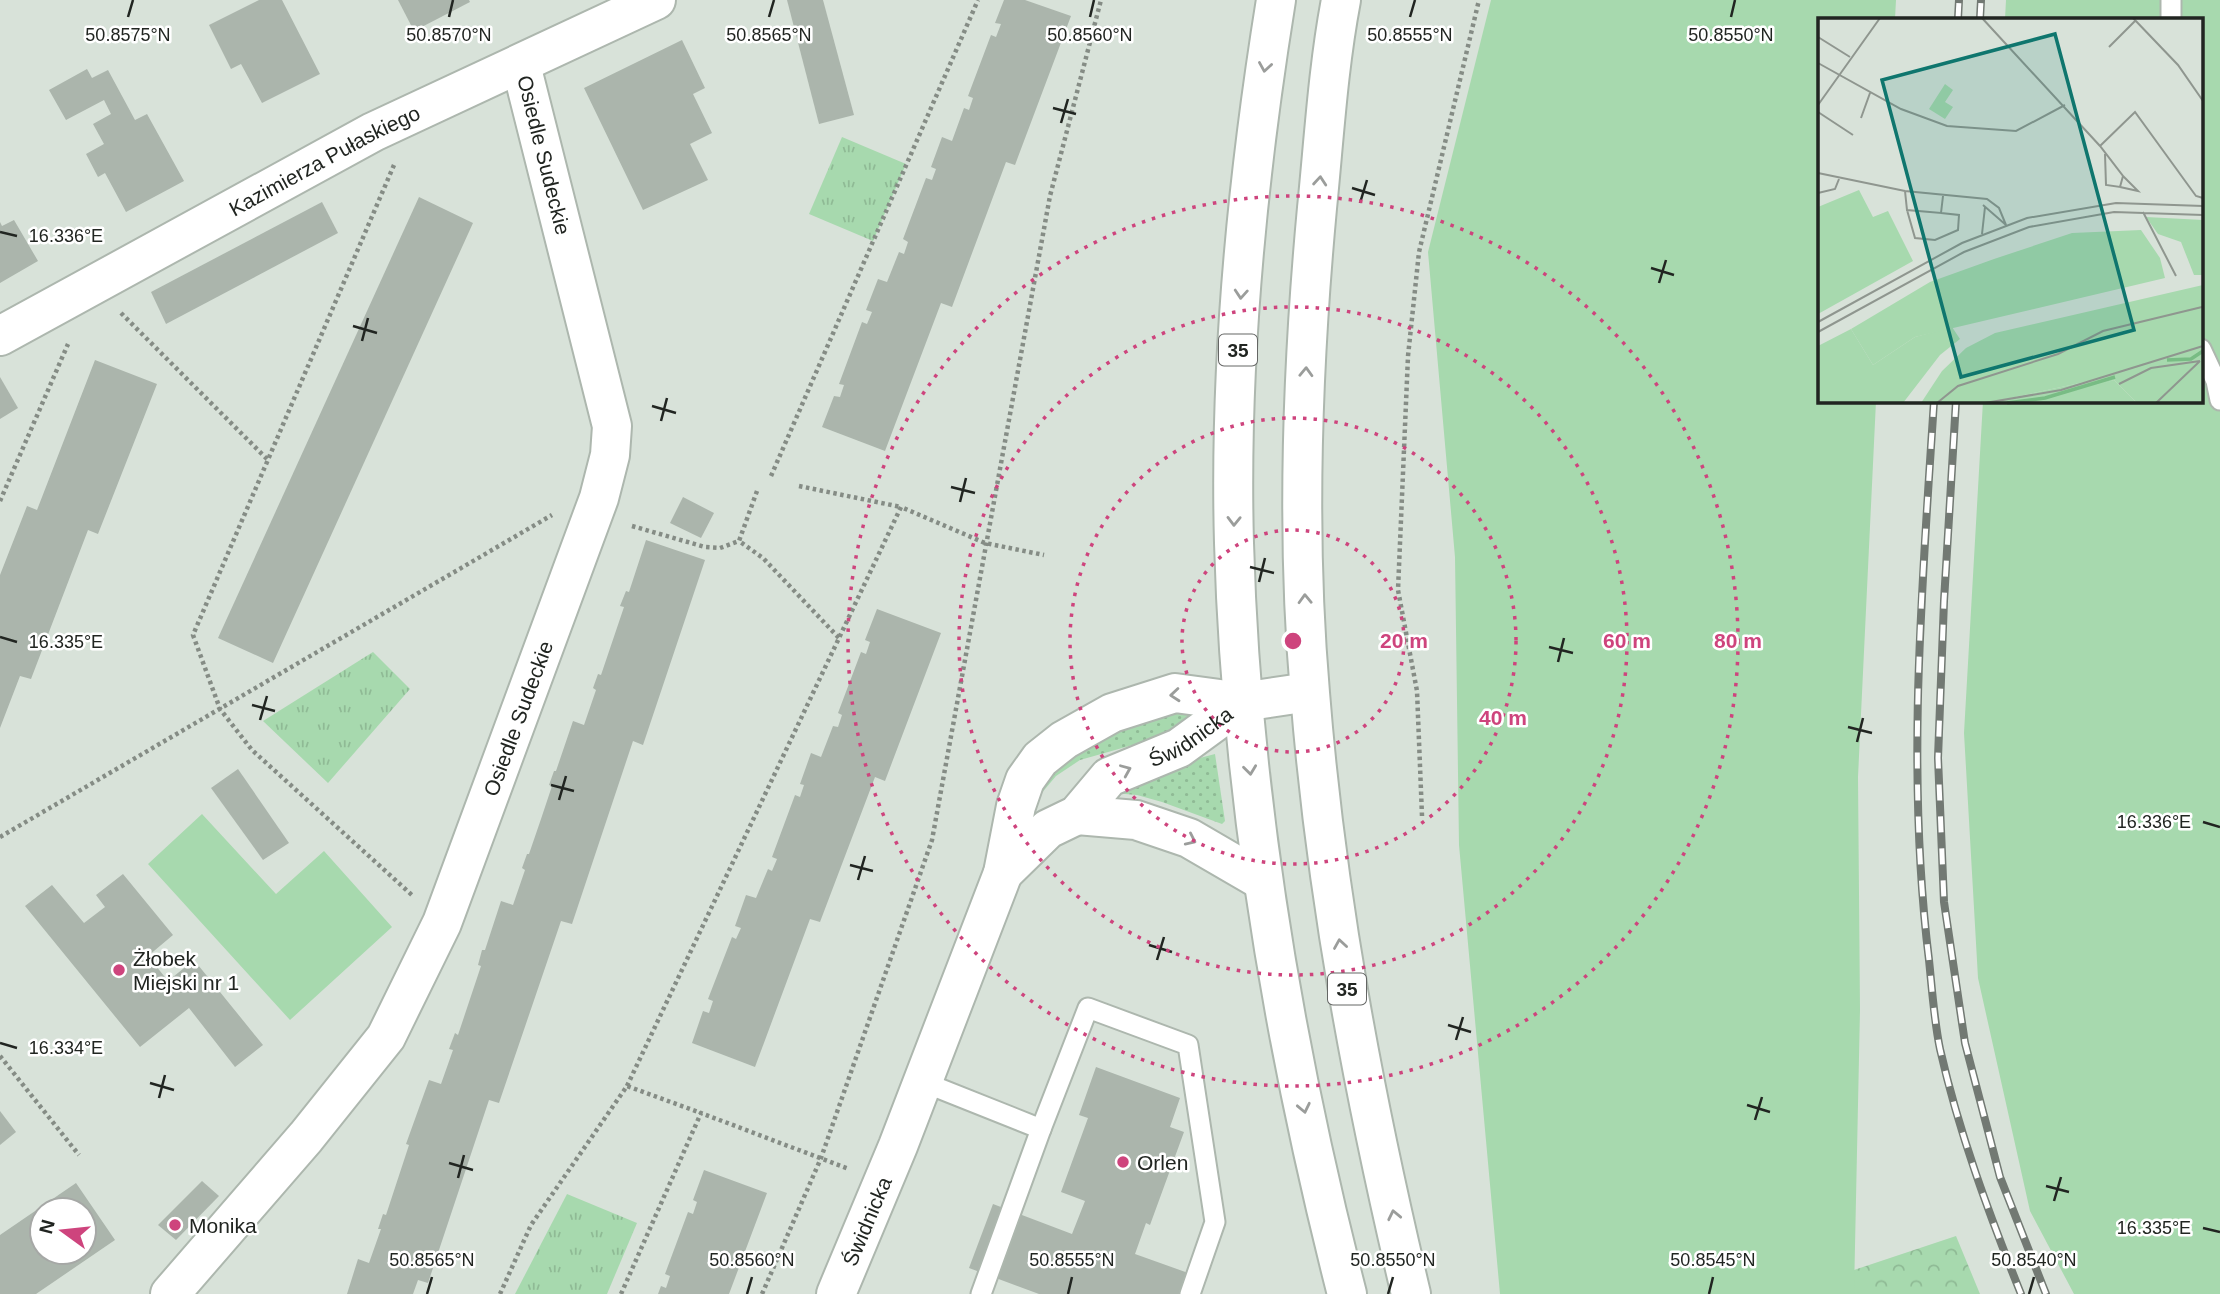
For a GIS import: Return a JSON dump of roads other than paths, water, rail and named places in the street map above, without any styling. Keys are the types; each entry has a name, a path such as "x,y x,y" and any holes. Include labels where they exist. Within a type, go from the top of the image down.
{"street":[{"name":"Kazimierza Pułaskiego","path":"0,336 373,132 656,0"},
{"name":"35","path":"1276,0 1248,199 1240,312 1234,541 1242,702 1263,881 1289,1042 1347,1294"},
{"name":"35","path":"1341,0 1324,135 1308,329 1303,541 1309,692 1330,877 1356,1044 1411,1294"},
{"name":"Osiedle Sudeckie","path":"170,1294 306,1136 386,1037 442,923 598,498 610,455 612,426 521,65"},
{"name":"Świdnicka","path":"836,1294 923,1082 1003,873 1016,806 1026,780 1040,759 1064,740 1112,713 1175,692 1242,702"},
{"path":"1242,702 1309,692"},
{"name":"Świdnicka","path":"1003,873 1048,829 1077,815 1109,777 1179,748 1242,702"},
{"path":"1077,815 1136,820 1189,838 1263,881"}],"lane":[{"path":"2171,0 2171,18"},
{"path":"2202,351 2216,381 2220,400"},
{"path":"981,1294 1088,1007 1188,1045 1215,1222 1190,1294"},
{"path":"923,1082 1041,1129"}],"railway":[{"path":"1958,18 1959,0"},
{"path":"1980,18 1981,0"},
{"path":"1934,402 1918,680 1918,820 1922,890 1940,1049 1976,1173 2021,1294"},
{"path":"1956,402 1938,758 1944,902 1965,1043 2000,1177 2046,1294"}],"place":[{"name":"Żłobek Miejski nr 1","path":"119,970"},
{"name":"Orlen","path":"1123,1162"},
{"name":"Monika","path":"175,1225"}]}
